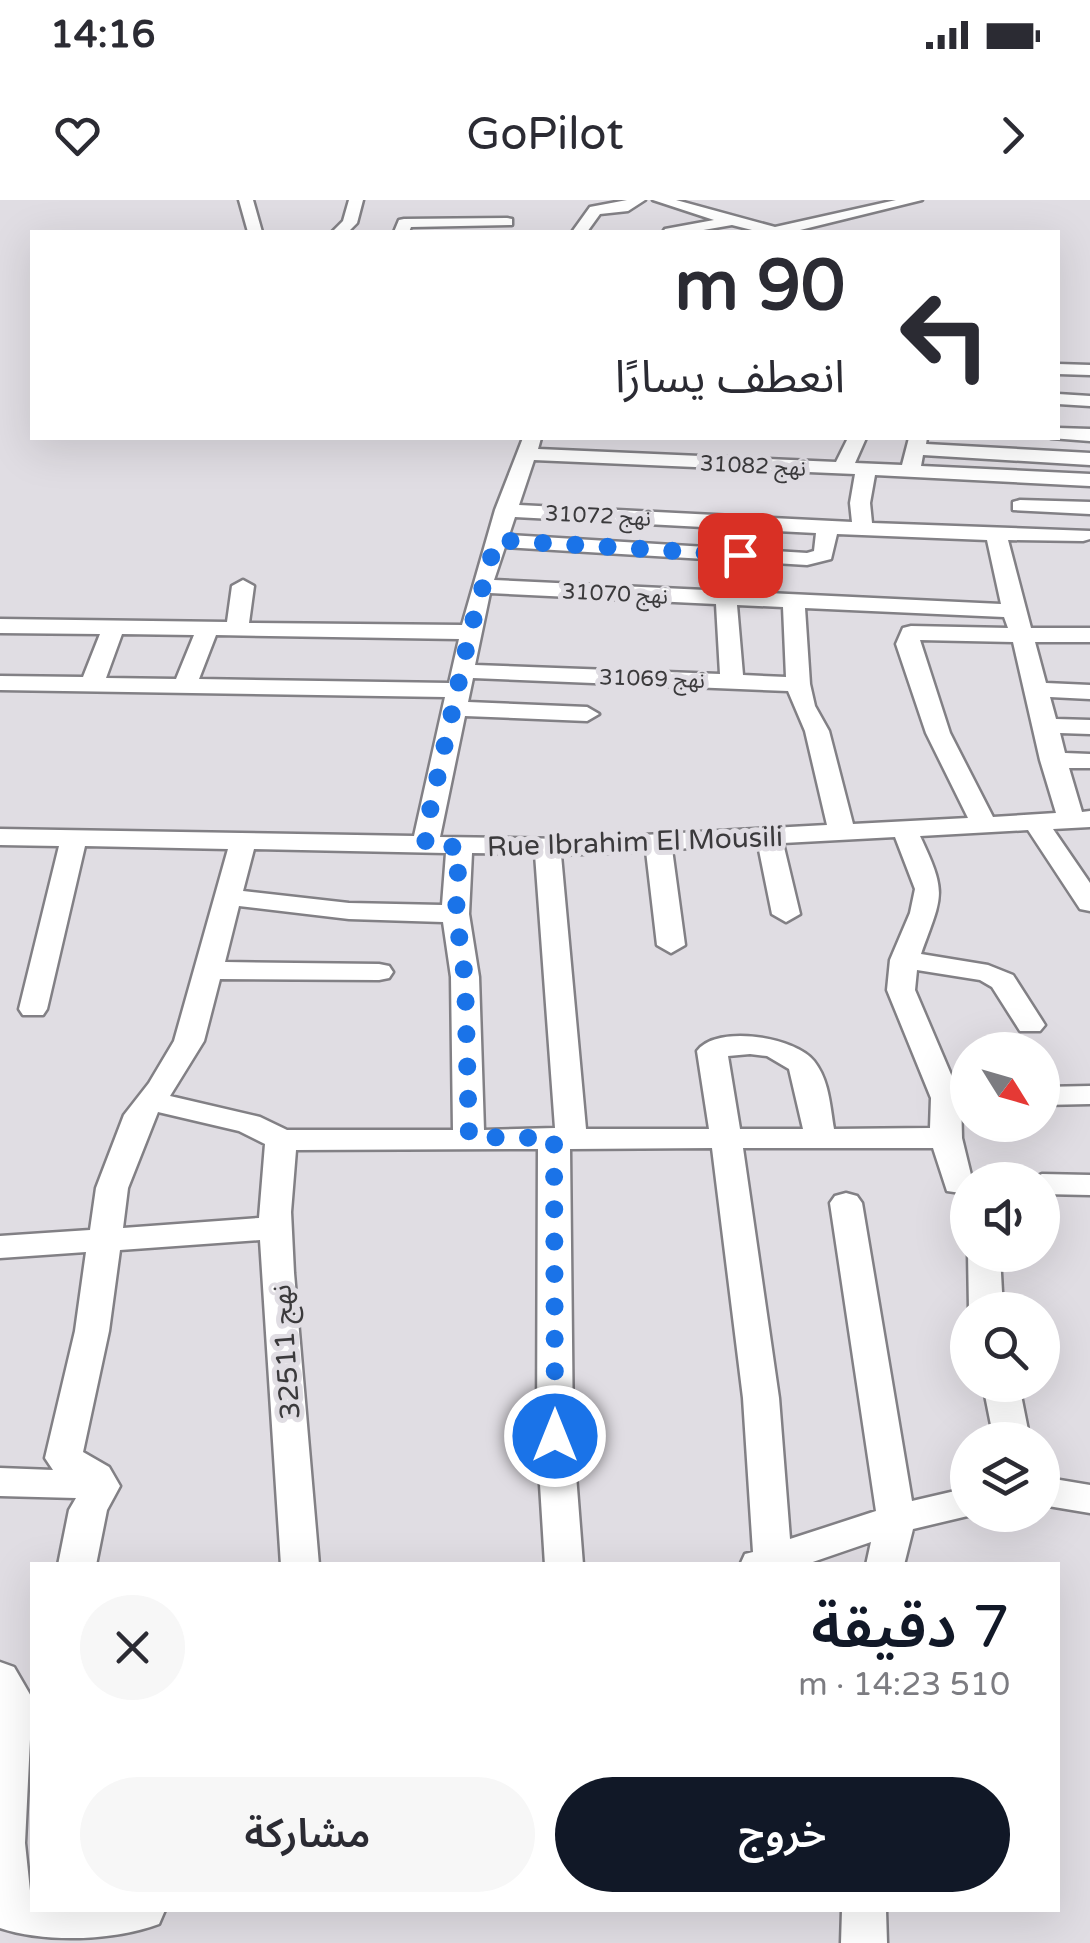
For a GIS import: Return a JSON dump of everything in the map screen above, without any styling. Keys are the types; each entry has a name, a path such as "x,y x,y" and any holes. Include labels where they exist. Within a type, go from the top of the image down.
{"street":[{"path":"246,200 254,230"},
{"path":"342,230 350,223 356,200"},
{"path":"404,200 403,228 507,222"},
{"path":"468,222 471,200"},
{"path":"581,230 595,210 638,200"},
{"path":"660,200 767,230"},
{"path":"783,230 915,200"},
{"path":"616,208 664,230"},
{"path":"678,230 730,220"},
{"path":"1060,370 1090,370"},
{"path":"1060,399 1090,401"},
{"path":"1060,434 1090,435"},
{"path":"842,469 856,440"},
{"path":"910,472 917,443 1090,459"},
{"path":"425,846 470,632 528,446"},
{"name":"نهج 31082","path":"528,446 560,456 1090,480"},
{"path":"862,529 860,503 866,470"},
{"path":"1020,506 1090,508"},
{"name":"نهج 31072","path":"505,510 1088,540"},
{"path":"496,540 807,558 824,555 819,527"},
{"path":"996,534 1052,760 1080,819"},
{"path":"237,629 243,586"},
{"name":"نهج 31070","path":"482,586 726,598 794,608 1013,611"},
{"path":"726,598 732,682"},
{"path":"794,608 798,684 803,706 817,732 842,833"},
{"path":"0,626 237,629 286,657 587,714"},
{"path":"93,682 114,626"},
{"path":"185,684 208,628"},
{"path":"984,825 938,733 907,636 916,631 1090,636"},
{"path":"0,683 185,684 286,657 470,632"},
{"name":"نهج 31069","path":"459,689 506,673 798,684"},
{"path":"1037,690 1090,692"},
{"path":"1045,726 1090,727"},
{"path":"1052,760 1090,761"},
{"name":"Rue Ibrahim El Mousili","path":"0,838 547,846 658,844 1080,819"},
{"path":"1036,822 1090,903"},
{"path":"904,829 928,884 926,903 904,960 902,990 950,1086"},
{"path":"34,1009 74,837"},
{"path":"769,837 786,914"},
{"path":"101,1486 96,1477 63,1458 88,1350 112,1188 127,1137 189,1041 212,970 244,842"},
{"path":"658,844 671,946"},
{"path":"547,846 563,1138 555,1436 564,1562"},
{"path":"459,847 456,914 465,978 469,1137"},
{"path":"228,897 349,911 456,914"},
{"path":"904,960 988,973 1003,981 1030,1025"},
{"path":"212,970 379,972"},
{"path":"766,1562 761,1398 727,1138 710,1055 716,1049 732,1046 782,1052 796,1060 806,1072 820,1136"},
{"path":"1060,1096 1090,1095"},
{"path":"150,1102 249,1124 282,1140 946,1138"},
{"path":"950,1122 946,1138 954,1162"},
{"name":"نهج 32511","path":"282,1140 276,1157 276,1228 299,1562"},
{"path":"1060,1184 1090,1185"},
{"path":"846,1203 896,1519 886,1562"},
{"path":"0,1248 276,1228"},
{"path":"0,1482 101,1486"},
{"path":"78,1562 88,1510 101,1486"},
{"path":"1060,1494 1090,1498"},
{"path":"769,1562 896,1519 950,1506"},
{"path":"0,1679 10,1690 16,1711 6,1753 4,1912 69,1918 124,1912"},
{"path":"864,1912 864,1943"}],"route":[{"path":"555,1436 554,1138 469,1137 465,978 456,914 459,847 425,846 427,824 470,632 496,540 740,555"}]}
